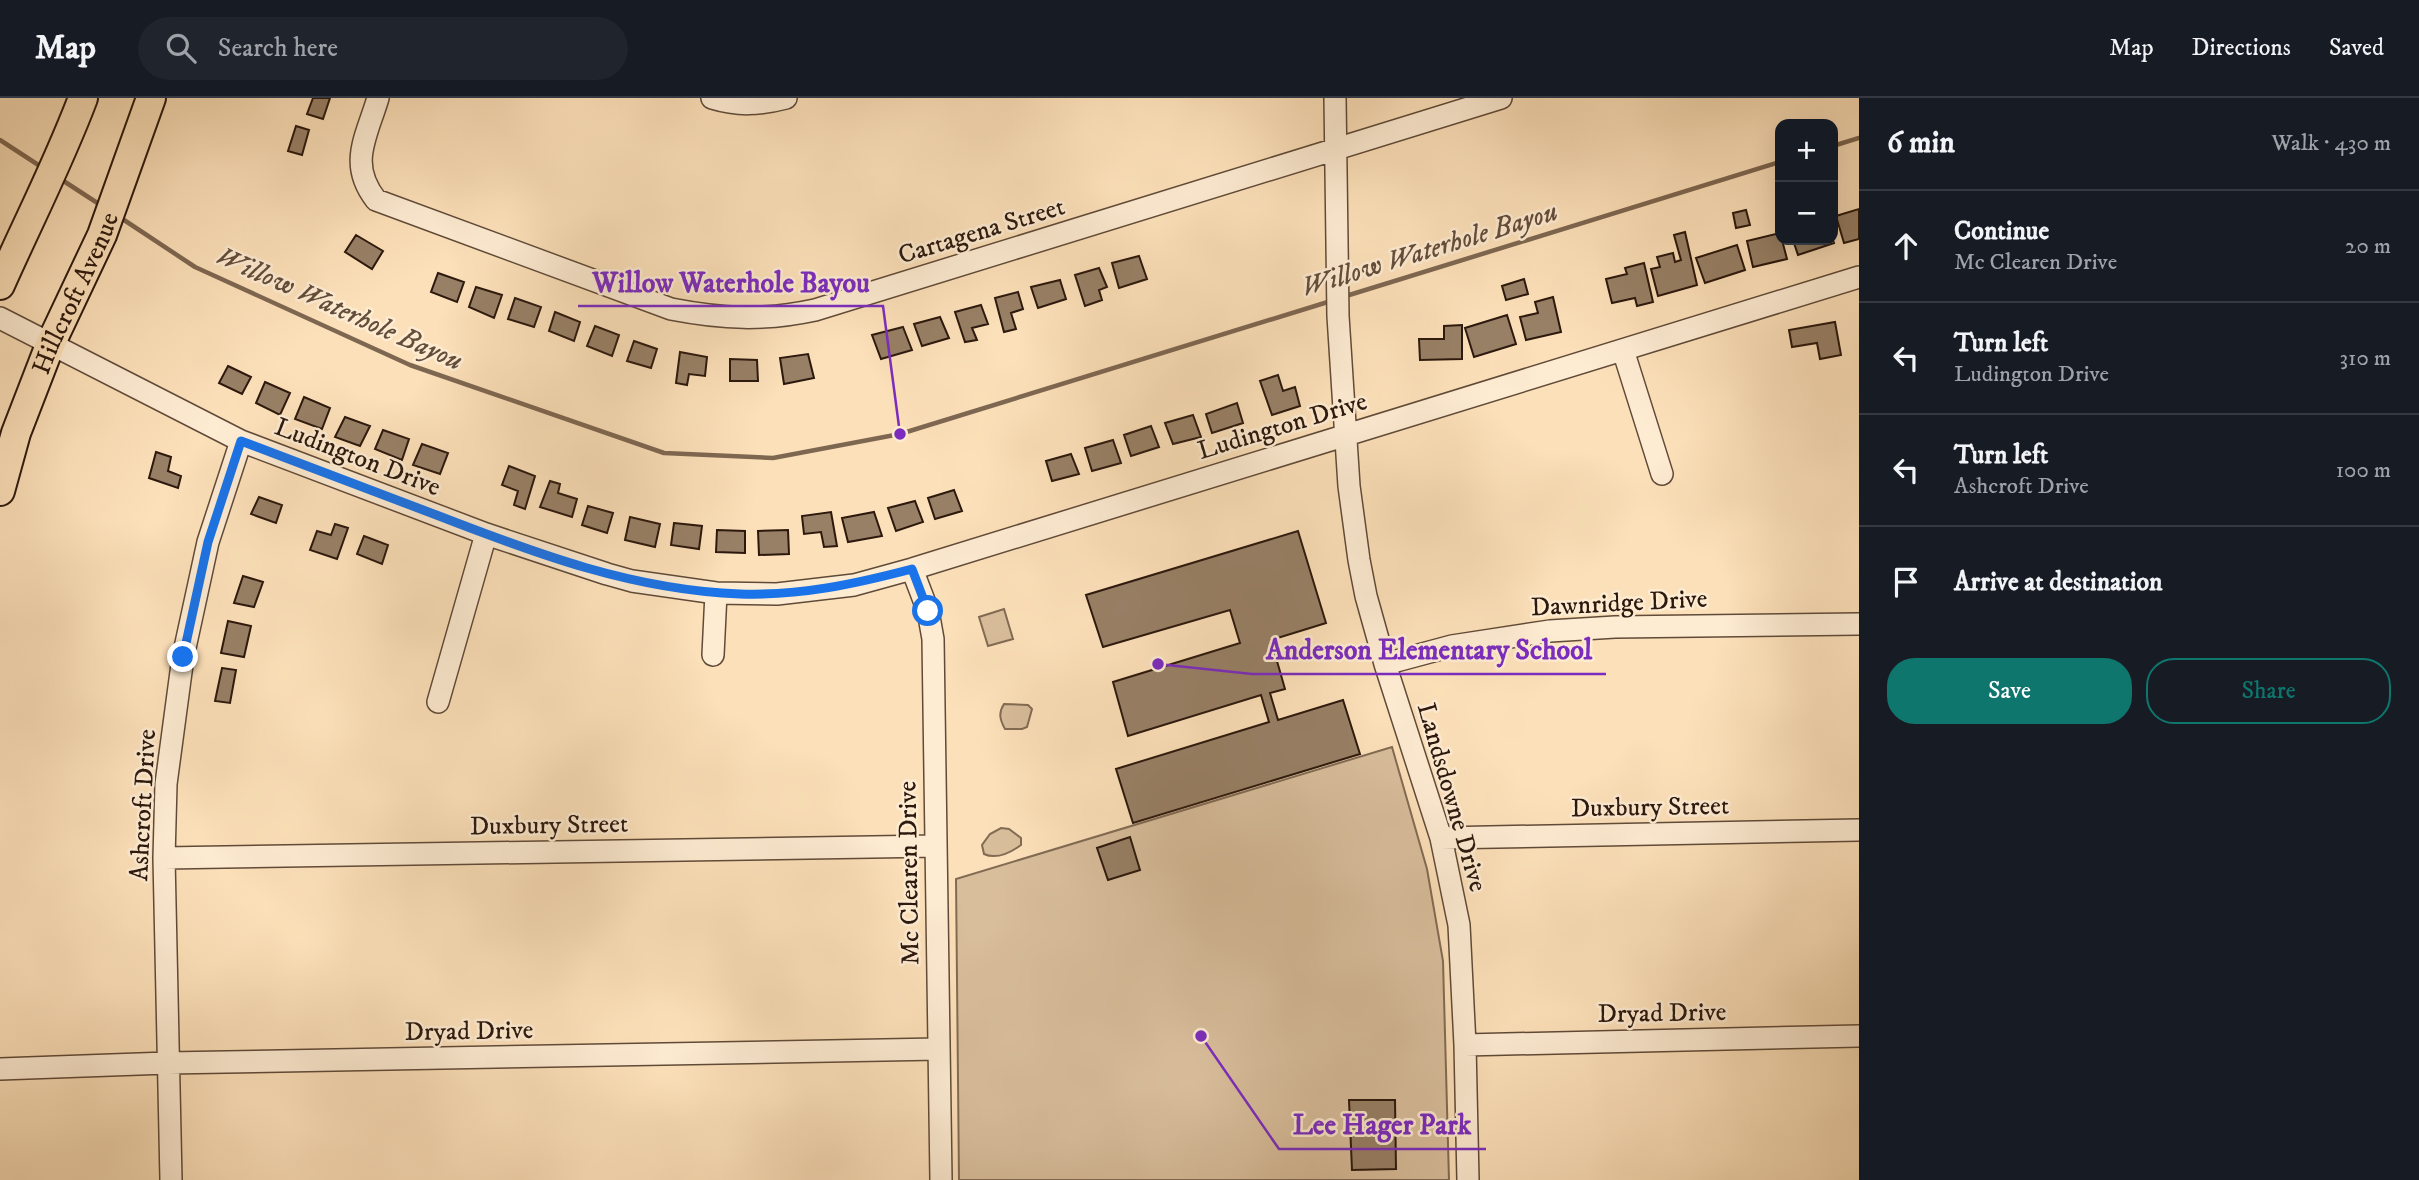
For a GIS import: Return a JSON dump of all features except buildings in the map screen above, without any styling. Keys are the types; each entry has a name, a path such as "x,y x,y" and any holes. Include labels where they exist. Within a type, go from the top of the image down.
{"main road":[{"path":"0,285 39,196 62,152 83,98"},
{"name":"Hillcroft Avenue","path":"0,491 16,433 50,345 118,195 151,98"}],"street":[{"name":"Cartagena Street","path":"378,98 360,160 364,185 376,200 671,309 711,317 749,319 783,317 815,310 1502,98"},
{"path":"712,98 731,104 752,105 786,98"},
{"name":"Landsdowne Drive","path":"1335,98 1338,316 1349,486 1359,560 1385,664 1441,838 1459,925 1468,1180"},
{"name":"Ludington Drive","path":"0,318 241,441 486,534 575,565 632,581 716,593 777,593 854,585 912,569 1859,277"},
{"path":"1623,350 1662,474"},
{"name":"Ashcroft Drive","path":"171,1180 164,858 166,783 183,657 208,542 241,441"},
{"path":"438,702 486,534"},
{"name":"Mc Clearen Drive","path":"912,569 928,611 933,639 941,1180"},
{"path":"713,655 716,593"},
{"name":"Dawnridge Drive","path":"1385,664 1452,646 1550,631 1615,627 1859,624"},
{"name":"Duxbury Street","path":"1441,838 1859,831"},
{"name":"Duxbury Street","path":"164,858 935,846"},
{"name":"Dryad Drive","path":"1465,1045 1859,1036"},
{"name":"Dryad Drive","path":"0,1069 167,1063 938,1049"}],"shaded area":[{"path":"1004,609 1013,639 988,646 979,617"},
{"path":"1004,704 1028,705 1032,709 1027,727 1005,729 1000,716"},
{"path":"1392,747 1427,869 1443,961 1449,1180 959,1180 956,879"},
{"path":"1001,828 1009,829 1021,838 1021,845 1003,855 984,854 982,845 990,834"}],"waterway":[{"name":"Willow Waterhole Bayou","path":"1838,144 1859,138"},
{"name":"Willow Waterhole Bayou","path":"0,140 43,168"},
{"name":"Willow Waterhole Bayou","path":"1346,296 1775,164"},
{"name":"Willow Waterhole Bayou","path":"59,178 102,206"},
{"name":"Willow Waterhole Bayou","path":"118,216 195,267 410,365 664,453 773,458 900,434 1331,301"}],"place":[{"name":"Willow Waterhole Bayou","path":"900,434"},
{"name":"Anderson Elementary School","path":"1158,664"},
{"name":"Lee Hager Park","path":"1201,1036"}],"route":[{"path":"183,657 208,542 241,441 486,534 607,575 671,587 743,594 811,591 854,585 912,569 928,611"}]}
